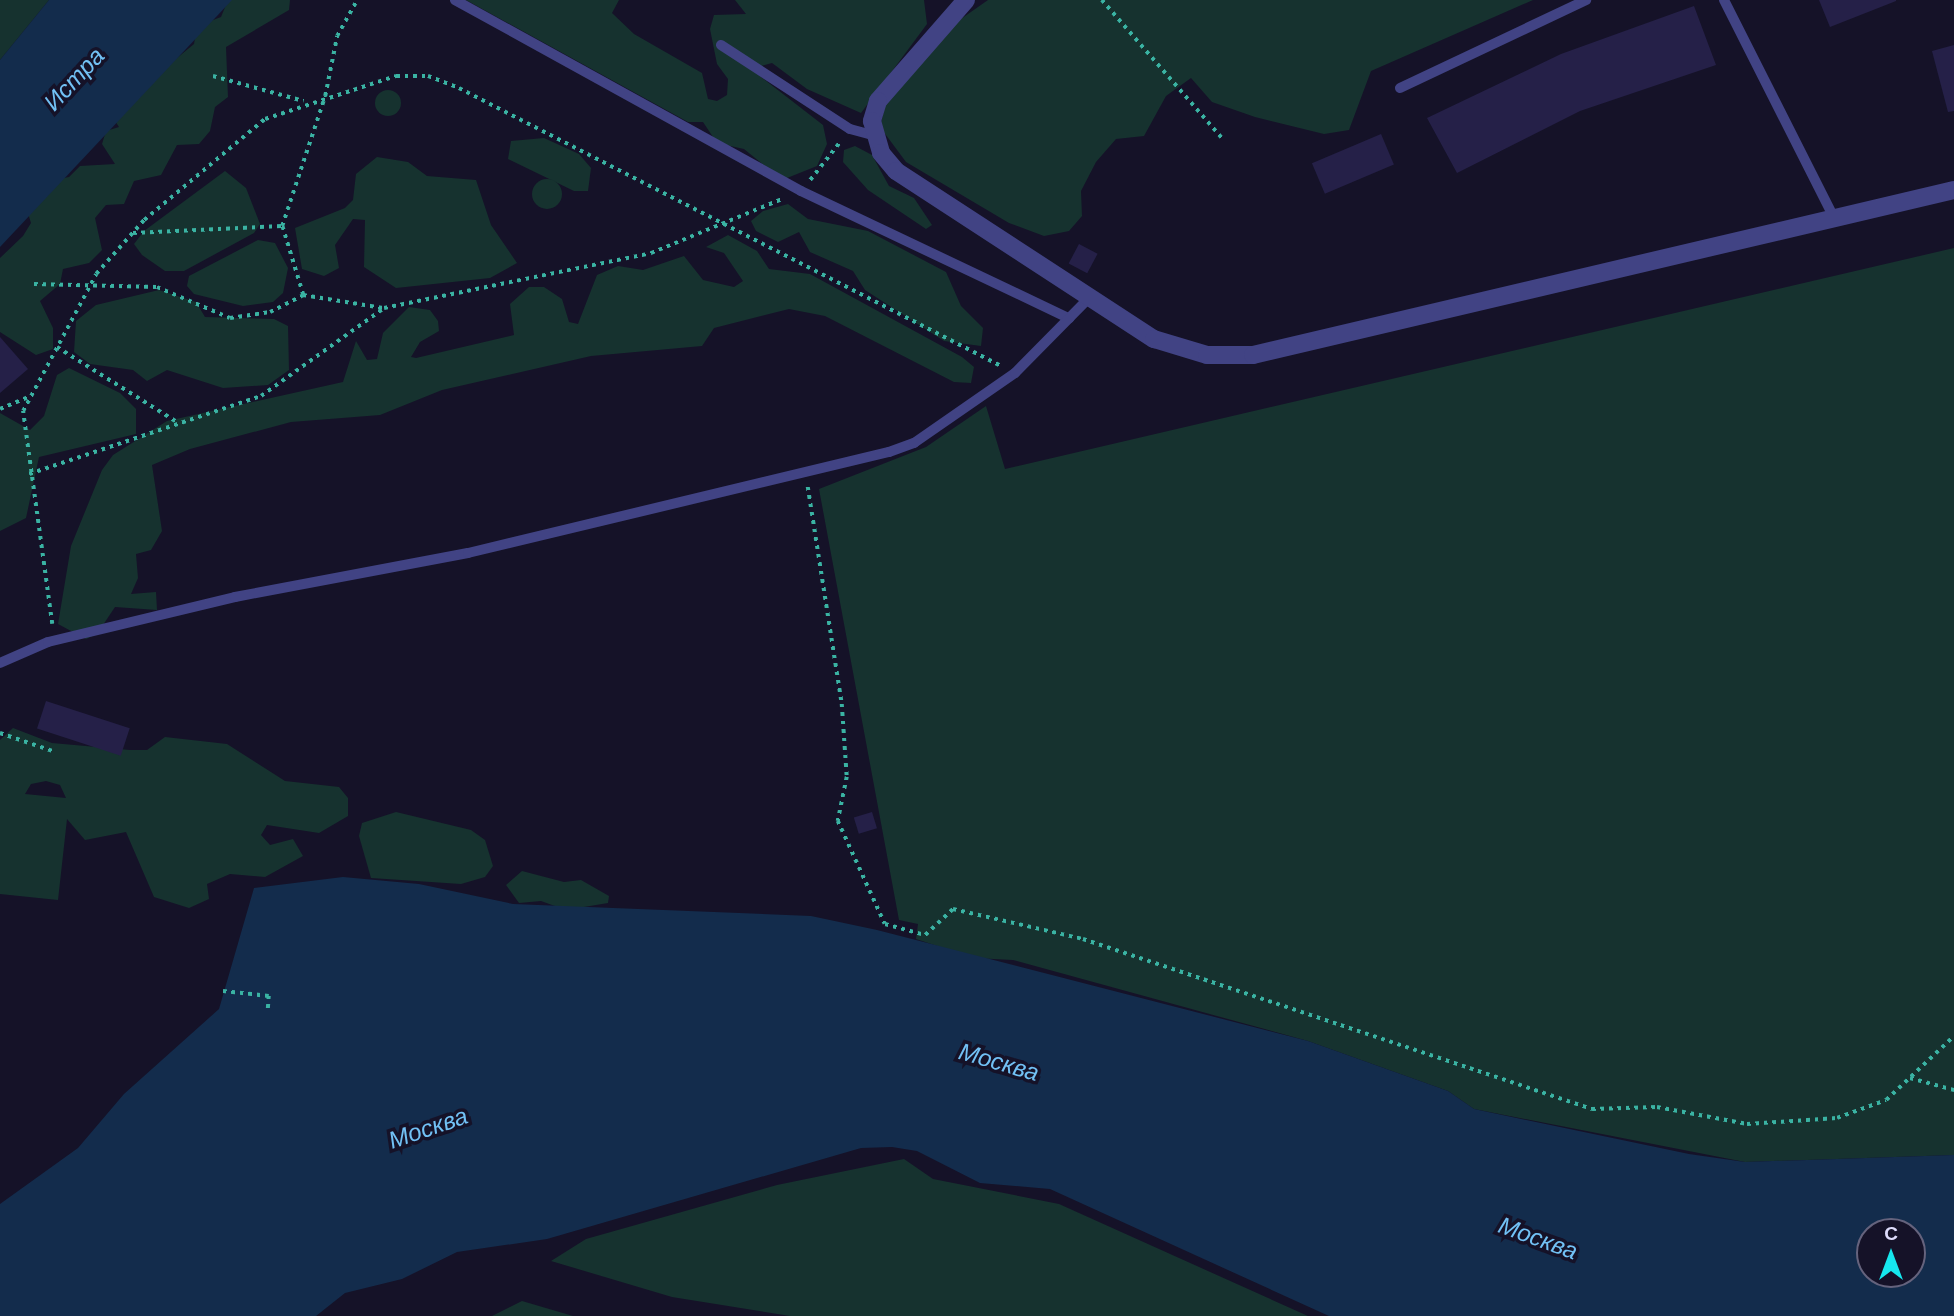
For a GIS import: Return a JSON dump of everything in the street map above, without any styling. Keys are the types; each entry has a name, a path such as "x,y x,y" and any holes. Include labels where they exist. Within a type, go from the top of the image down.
{"street":[{"path":"966,0 878,101 873,135 896,171 1089,298 1172,346 1207,355 1253,355 1954,190"}],"lane":[{"path":"455,0 801,191 1069,318"},
{"path":"1401,88 1586,0"},
{"path":"1724,0 1834,218"},
{"path":"721,45 850,129 873,135"},
{"path":"0,663 55,640 378,565 468,553 914,443 1014,373 1089,298"}],"path":[{"path":"303,296 282,226 325,96 337,36 357,0"},
{"path":"1102,0 1223,139"},
{"path":"213,76 304,101"},
{"path":"55,640 23,423 31,396 90,285 131,233 244,135 304,101 396,76 428,76 1014,373"},
{"path":"34,284 157,287 230,318 270,312 303,296 384,308 651,253 801,191 850,129"},
{"path":"131,233 282,226"},
{"path":"29,474 261,396 384,308"},
{"path":"57,347 178,423"},
{"path":"0,409 31,396"},
{"path":"805,471 833,620 847,777 838,821 885,925 925,935 953,909 1143,958 1441,1064 1592,1109 1657,1107 1747,1124 1796,1124 1837,1118 1886,1100 1954,1036"},
{"path":"0,733 53,751"},
{"path":"223,991 269,996 268,1013"},
{"path":"1910,1077 1954,1090"}],"green space":[{"path":"0,0 49,0 0,60"},
{"path":"228,0 290,0 289,10 226,47 228,97 215,107 210,131 199,144 177,145 161,175 134,181 124,204 106,205 95,218 102,250 89,263 63,269 60,284 40,301 53,328 53,349 36,355 0,332 0,258 23,236 31,223 27,210 49,181 69,177 80,166 115,164 102,144 106,131 119,127 110,113 194,44 197,26 221,17"},
{"path":"466,0 619,0 612,13 634,34 702,73 708,99 717,101 727,95 728,79 717,64 710,29 714,15 746,14 735,0 924,0 927,24 861,113 807,89 772,63 757,67 761,77 823,125 827,144 817,166 782,180 744,149 717,143 703,122 688,122"},
{"path":"988,0 1533,0 1371,71 1349,130 1324,134 1255,117 1212,102 1191,78 1166,96 1144,136 1116,139 1096,162 1081,191 1082,216 1069,231 1044,236 1009,223 906,162 880,127 886,102 948,28"},
{"path":"388,90 397,94 401,103 397,112 388,116 379,112 375,103 379,94"},
{"path":"544,138 579,154 591,168 588,191 574,191 508,159 511,141"},
{"path":"855,146 872,155 889,186 914,198 932,225 926,229 868,190 843,162 844,150"},
{"path":"377,157 408,162 427,176 476,180 491,225 517,263 490,278 396,288 364,267 365,220 353,219 335,245 339,268 324,276 302,269 295,228 345,208 353,200 356,174"},
{"path":"225,171 246,188 260,224 254,233 184,271 165,271 142,255 134,244 144,231"},
{"path":"547,179 553,180 561,188 561,200 553,208 547,209 541,208 533,200 532,194 533,188 541,180"},
{"path":"788,204 808,219 868,231 946,272 961,306 983,328 981,346 944,341 865,290 853,271 810,252 799,232 778,242 756,231 751,221 763,211"},
{"path":"728,235 757,251 769,269 810,274 962,357 974,367 971,383 954,382 825,316 789,309 714,328 702,346 591,356 442,390 380,415 291,422 190,449 152,465 162,531 151,550 136,554 138,578 131,594 156,592 157,610 115,607 97,634 86,639 58,624 71,546 102,470 113,455 167,421 343,382 356,341 367,360 377,359 383,333 409,307 430,310 438,321 439,331 420,342 411,357 416,358 514,335 510,304 529,287 544,287 562,299 569,322 578,324 597,275 618,266 643,270 684,256 703,280 734,287 743,281 724,253 706,247"},
{"path":"258,240 275,243 288,268 283,293 273,302 243,306 194,294 187,286 189,276"},
{"path":"1954,248 1954,1155 1745,1162 1474,1109 1448,1091 1308,1041 1013,960 974,958 916,939 918,924 899,920 819,489 926,447 986,406 1005,469"},
{"path":"159,290 196,302 205,317 274,319 288,326 289,370 268,385 223,388 167,370 147,381 133,370 90,364 74,352 76,321 96,305"},
{"path":"69,368 120,393 136,409 136,434 39,457 26,518 0,531 0,413 30,430 44,416 57,375"},
{"path":"13,728 52,743 130,750 147,750 165,737 227,744 285,781 339,787 348,798 348,816 319,833 267,825 261,835 270,845 293,839 303,856 265,877 230,874 207,884 209,899 189,908 154,897 126,832 85,840 67,819 58,900 0,894 0,740","holes":["46,781 60,785 66,798 25,794 31,784"]},
{"path":"396,812 471,830 485,840 493,866 485,877 461,884 371,878 359,836 362,823"},
{"path":"522,871 564,882 581,880 609,896 608,903 566,910 541,901 519,903 506,885"},
{"path":"904,1159 933,1179 1059,1204 1308,1316 790,1316 672,1297 551,1261 586,1239 777,1185"},
{"path":"522,1301 573,1316 492,1316"}],"water":[{"name":"Истра","path":"49,0 232,0 0,247 0,60"},
{"name":"Москва","path":"343,877 419,884 513,904 811,916 877,930 1308,1041 1448,1091 1474,1109 1689,1154 1745,1162 1954,1155 1954,1316 1329,1316 1050,1189 980,1183 917,1151 892,1147 861,1148 547,1239 457,1252 402,1279 345,1293 316,1316 0,1316 0,1204 78,1148 124,1094 219,1009 254,888"}],"building":[{"path":"1819,0 1896,0 1896,1 1830,27"},
{"path":"1694,6 1716,65 1580,111 1457,173 1427,118 1561,54"},
{"path":"1954,45 1954,111 1948,112 1932,51"},
{"path":"1381,134 1394,164 1325,194 1312,163"},
{"path":"1079,244 1098,254 1087,273 1069,263"},
{"path":"0,337 28,369 0,393"},
{"path":"46,701 130,728 121,756 37,729"},
{"path":"872,812 877,828 859,834 854,818"}]}
